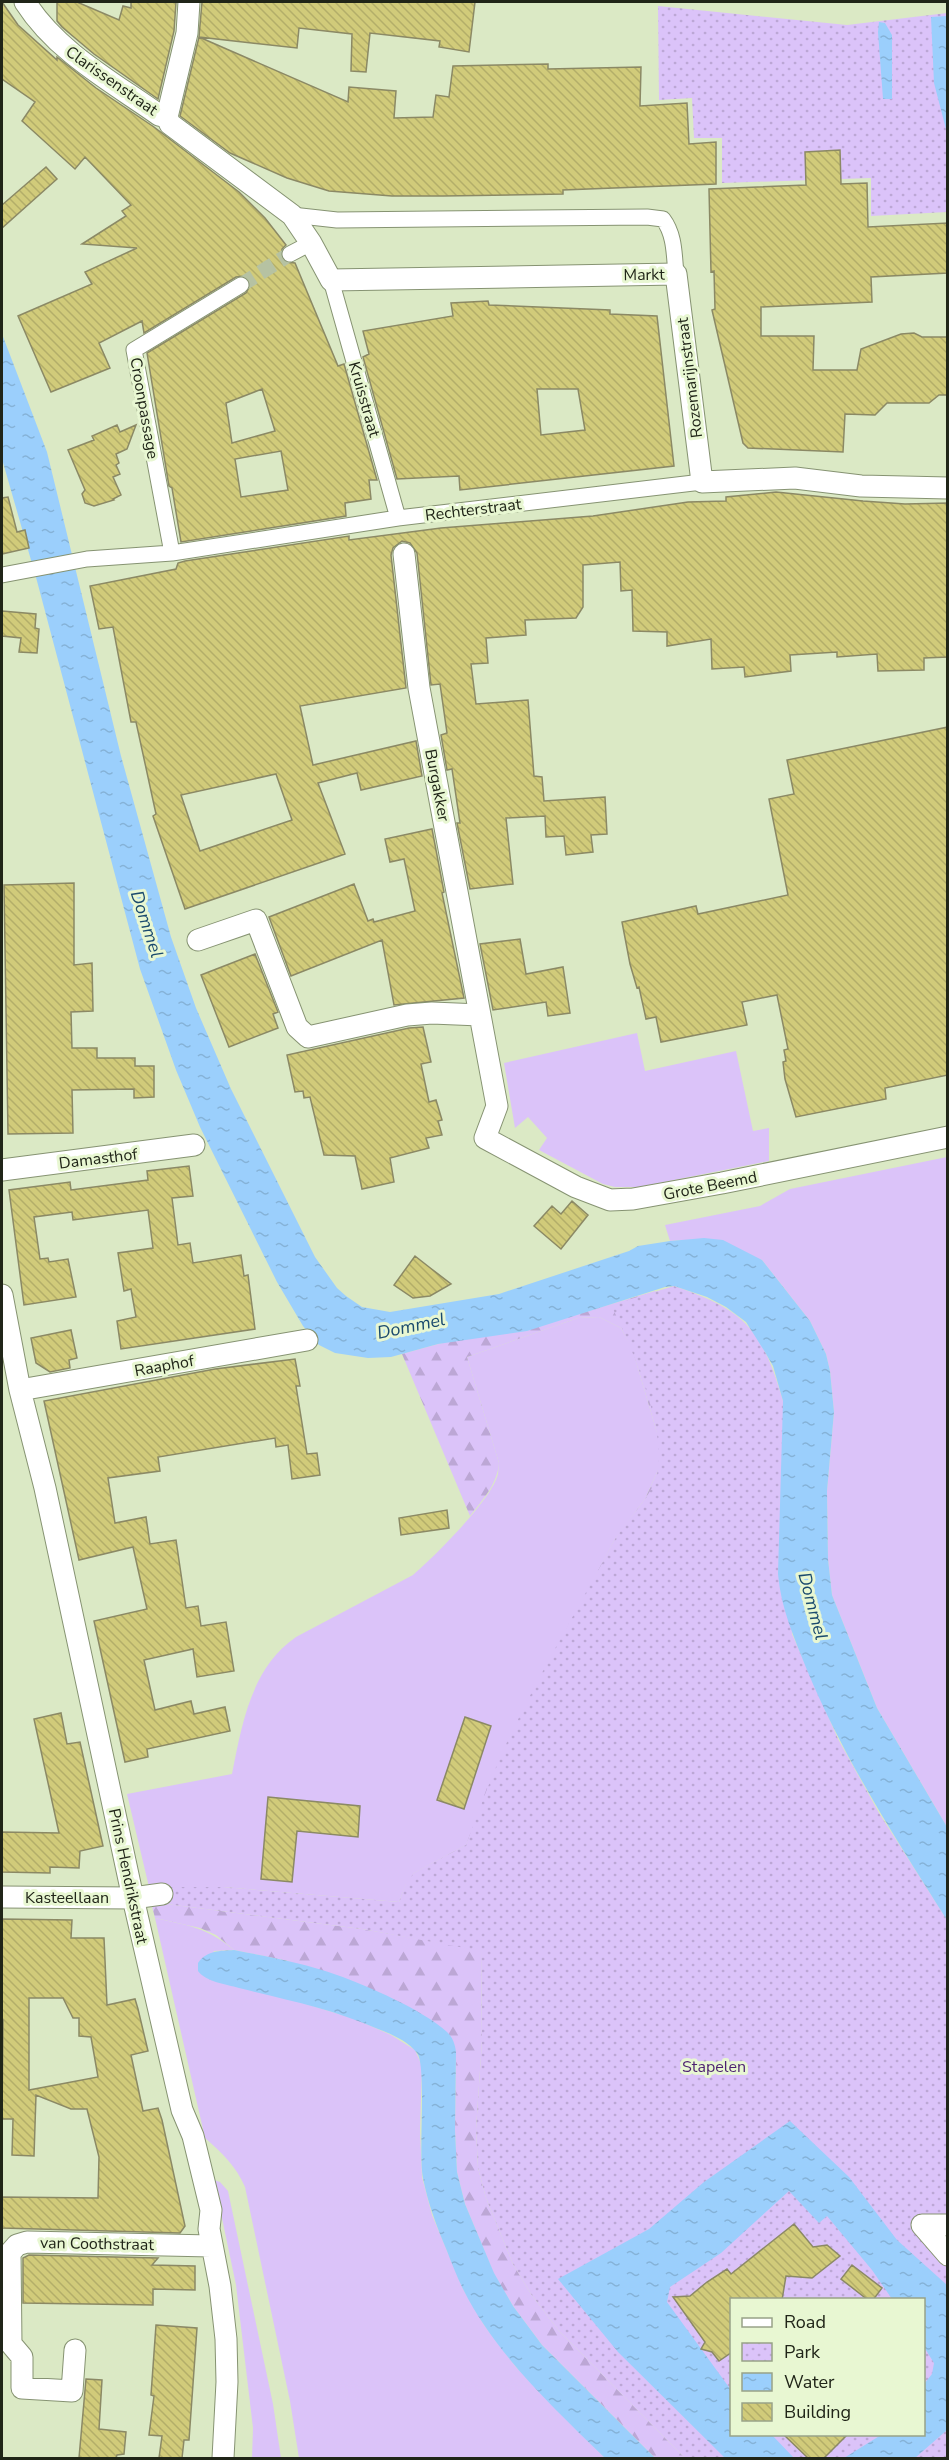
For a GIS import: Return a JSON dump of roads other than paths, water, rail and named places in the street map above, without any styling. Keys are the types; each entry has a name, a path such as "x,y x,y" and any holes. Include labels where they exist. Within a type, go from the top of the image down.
{"street":[{"name":"Clarissenstraat","path":"25,2 39,24 76,57 159,115 167,117 170,124 292,215"},
{"path":"167,117 187,33 189,2"},
{"path":"292,215 312,243 331,280"},
{"name":"Markt","path":"292,215 337,220 647,217 663,219 673,237 676,274 331,280"},
{"path":"290,254 312,243"},
{"name":"Rozemarijnstraat","path":"676,274 702,482"},
{"name":"Kruisstraat","path":"331,280 398,518"},
{"name":"Croonpassage","path":"171,553 135,350 241,285"},
{"name":"Rechterstraat","path":"2,575 87,559 171,553 398,518 702,482 795,478 861,486 948,488"},
{"name":"Burgakker","path":"404,554 419,688 497,1106 485,1138"},
{"path":"198,940 256,920 297,1027 308,1036 407,1016 432,1013 480,1015"},
{"name":"Grote Beemd","path":"485,1138 576,1187 610,1200 633,1199 722,1183 948,1137"},
{"name":"Damasthof","path":"2,1170 194,1145"},
{"name":"Prins Hendrikstraat","path":"2,1295 20,1390 45,1488 133,1898 182,2110 193,2136 211,2210 209,2229 220,2286 226,2339 227,2382 223,2458"},
{"name":"Raaphof","path":"20,1390 307,1340"},
{"name":"Kasteellaan","path":"2,1897 133,1898 162,1894"},
{"path":"948,2225 922,2225 948,2255"},
{"name":"van Coothstraat","path":"6,2268 10,2253 17,2245 27,2242 211,2246"},
{"path":"6,2268 11,2344 22,2357 22,2388 72,2391 75,2350"}],"water":[{"path":"948,16 947,133 934,83 931,17"},
{"path":"879,22 885,23 892,35 892,99 883,99"},
{"name":"Dommel","path":"2,334 47,452 121,756 171,937 196,1008 231,1089 315,1257 337,1288 346,1296 362,1307 390,1312 499,1294 638,1246 670,1241 704,1238 723,1240 762,1260 810,1321 826,1354 834,1412 827,1491 828,1559 832,1595 877,1708 947,1827 947,1920 854,1767 807,1670 789,1623 778,1574 783,1401 773,1366 746,1322 726,1307 707,1297 674,1286 527,1331 438,1344 391,1357 368,1358 335,1353 319,1345 303,1326 277,1282 200,1127 176,1070 140,969 37,581 2,459"},
{"path":"234,1950 299,1964 349,1979 410,2007 449,2034 456,2052 457,2172 465,2204 494,2273 513,2306 542,2345 655,2458 605,2458 527,2379 476,2313 455,2270 425,2188 422,2166 421,2074 417,2053 399,2038 361,2022 217,1982 206,1978 198,1971 198,1963 205,1956 214,1952"},
{"path":"790,2121 849,2177 897,2240 947,2285 947,2430 915,2458 844,2458 879,2436 925,2436 925,2383 932,2374 934,2363 925,2349 925,2298 891,2298 872,2270 827,2216 819,2223 789,2191 721,2253 670,2287 667,2302 730,2389 730,2436 773,2436 794,2458 725,2458 618,2352 558,2279 649,2229 704,2182"}],"tunnel":[{"path":"241,285 290,254"}],"park label":[{"name":"Stapelen","path":"714,2066"}]}
